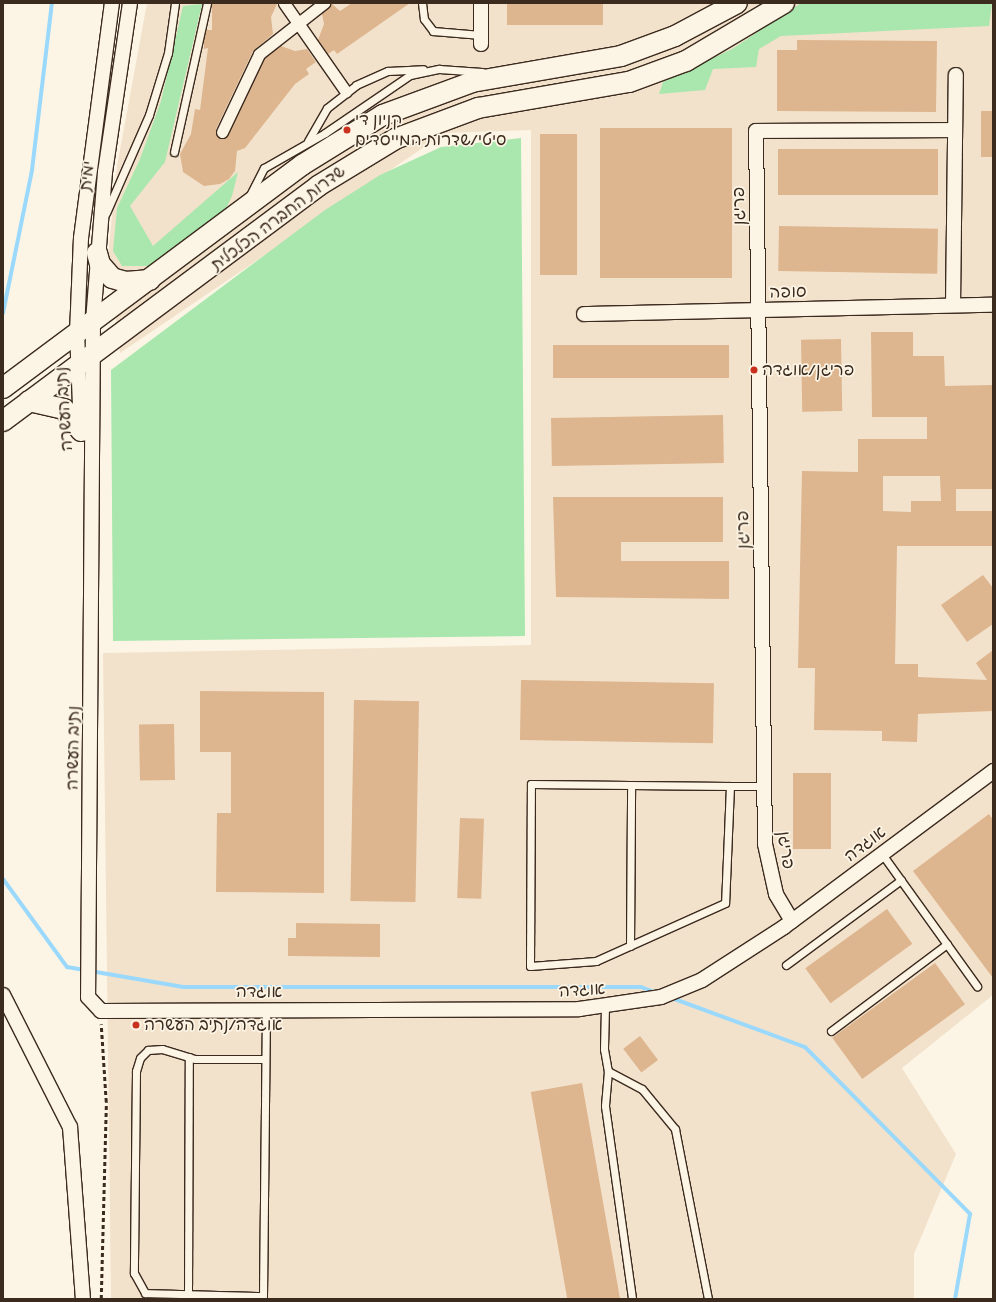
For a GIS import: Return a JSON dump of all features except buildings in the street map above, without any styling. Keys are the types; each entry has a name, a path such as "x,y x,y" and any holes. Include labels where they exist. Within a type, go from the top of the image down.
{"main road":[{"name":"שדרות החברה הכלכלית","path":"3,388 243,211 320,152 383,115 450,88 621,56 676,36 737,3"},
{"name":"שדרות החברה הכלכלית","path":"3,421 324,182 394,139 478,108 629,82 686,60 784,3"},
{"path":"97,253 100,264 112,278 126,282 150,280"},
{"path":"29,401 64,409 81,431"}],"street":[{"name":"ימית","path":"85,360 87,183 112,3"},
{"name":"ימית","path":"85,328 97,253 99,226 130,3"},
{"path":"284,3 346,92"},
{"path":"222,132 259,54 297,22 324,3"},
{"path":"480,3 481,39"},
{"path":"953,305 956,75"},
{"name":"פריגן","path":"792,922 776,894 769,870 764,786 756,131 955,130"},
{"name":"סופה","path":"584,314 993,305"},
{"name":"נתיב העשרה","path":"85,328 92,669 88,997 101,1011"},
{"name":"נתיב העשרה","path":"85,360 81,431 89,480"},
{"name":"אוגדה","path":"101,1011 605,1007 661,997 702,980 792,922 993,771"},
{"path":"3,995 70,1127 83,1299"}],"lane":[{"path":"99,226 150,115 168,53 175,3"},
{"path":"174,152 207,3"},
{"path":"422,3 424,19 433,31 481,39"},
{"path":"308,142 327,108 346,92 388,71 439,69 514,75"},
{"path":"243,211 264,168 308,142 398,81 410,75 439,69"},
{"path":"730,786 725,903 596,961 530,966 531,784 764,786"},
{"path":"630,946 631,785"},
{"path":"882,854 977,986"},
{"path":"786,965 901,880"},
{"path":"831,1032 946,944"},
{"path":"605,1007 604,1049 608,1071 605,1106 632,1299"},
{"path":"264,1059 189,1057 162,1049 148,1050 140,1058 136,1071 134,1273 145,1293 263,1296 264,1059 266,1010"},
{"path":"188,1295 189,1057"},
{"path":"608,1071 642,1089 675,1129 708,1299"}],"path":[{"path":"101,1011 106,1102 101,1299"}],"shaded area":[{"path":"147,3 993,3 993,995 902,1068 956,1154 914,1254 914,1299 111,1299 103,653 531,645 531,130 445,133 120,353 108,256 117,166"}],"green space":[{"path":"801,3 992,3 989,26 781,36 759,49 756,67 713,69 705,90 659,94 663,82 732,49"},
{"path":"202,4 165,162 130,206 153,246 238,172 232,196 224,213 149,266 122,266 113,251 117,208 140,159 161,101 183,6"},
{"path":"521,138 525,636 113,641 111,370 325,210 380,175 441,147"}],"waterway":[{"path":"3,313 32,170 52,3"},
{"path":"3,879 67,967 183,987 641,987 657,993"},
{"path":"669,997 805,1047 970,1214 955,1299"}],"place":[{"name":"קניון די סיטי/שדרות המייסדים","path":"347,130"},
{"name":"פריגן/אוגדה","path":"754,370"},
{"name":"אוגדה/נתיב העשרה","path":"136,1025"}]}
